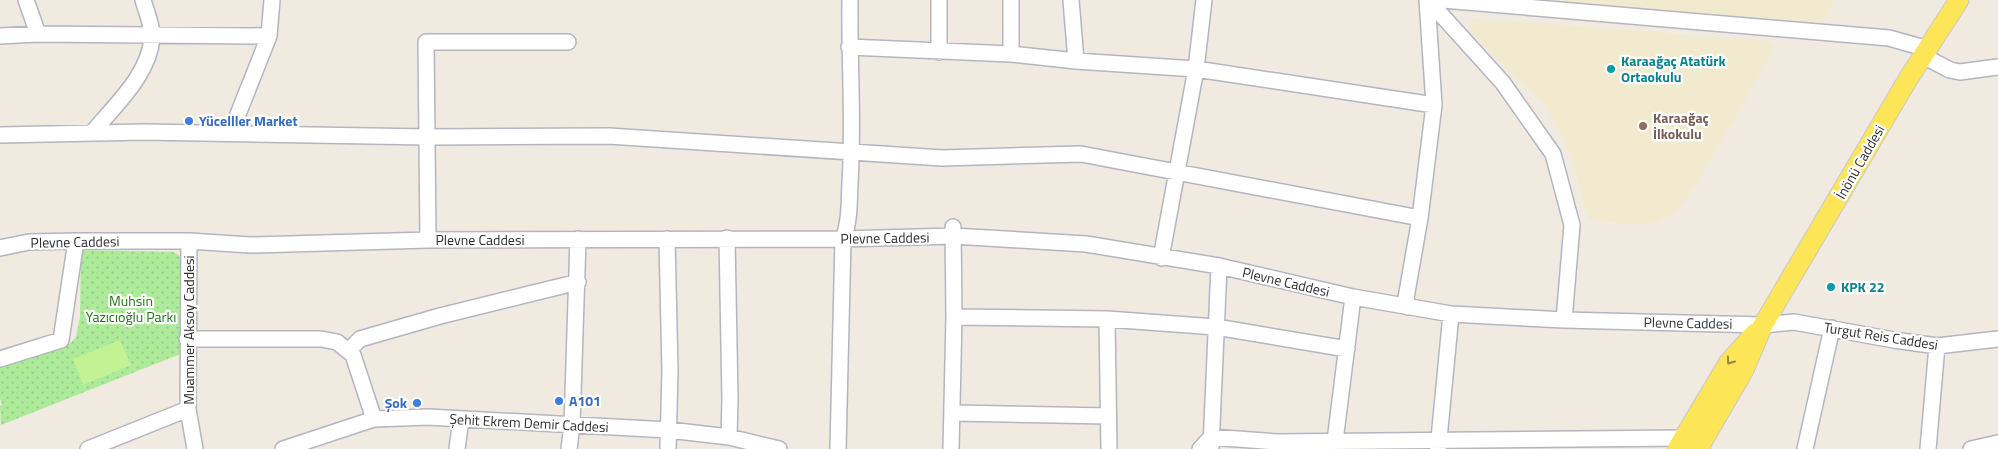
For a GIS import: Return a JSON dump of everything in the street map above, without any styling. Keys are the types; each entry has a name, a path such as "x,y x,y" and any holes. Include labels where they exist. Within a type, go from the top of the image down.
{"main road":[{"name":"İnönü Caddesi","path":"1686,445 1744,370 1763,325 1925,53 1959,0"}],"street":[{"path":"26,0 38,34"},
{"path":"93,132 139,75 150,52 153,36 143,0"},
{"path":"231,132 269,36 272,0"},
{"path":"838,449 842,239 848,226 852,152 849,46 850,0"},
{"path":"938,52 939,0"},
{"path":"1011,0 1011,54"},
{"path":"1071,0 1076,61"},
{"path":"1161,258 1196,69 1204,0"},
{"path":"1408,307 1406,298 1420,218 1434,106 1427,0"},
{"path":"1427,0 1503,83 1552,154 1572,225 1564,320"},
{"path":"1443,0 1889,38 1925,53 1950,70 1960,72 1998,66"},
{"path":"0,36 38,34 269,36"},
{"path":"428,240 426,42 568,42"},
{"path":"849,46 938,52 1011,54 1076,61 1196,69 1434,106"},
{"path":"0,135 93,132 231,132 428,137 610,136 942,158 1081,154 1420,218"},
{"path":"951,449 954,232"},
{"name":"Plevne Caddesi","path":"0,248 28,242 76,241 189,241 250,245 428,240 842,239 954,232 1086,244 1161,258 1219,266 1353,297 1451,314 1564,320 1763,325"},
{"path":"726,238 730,399 729,437"},
{"path":"569,449 572,425 578,239"},
{"path":"666,239 668,449"},
{"path":"0,359 60,340 76,241"},
{"name":"Muammer Aksoy Caddesi","path":"189,241 188,408 195,449"},
{"path":"1211,443 1219,266"},
{"path":"349,350 360,339 578,282"},
{"path":"1335,441 1353,297"},
{"path":"1438,444 1451,314"},
{"path":"954,317 1107,319 1216,327 1347,349"},
{"path":"1107,319 1109,449"},
{"name":"Turgut Reis Caddesi","path":"1763,325 1794,322 1937,346 1998,339"},
{"path":"1805,449 1832,328"},
{"path":"188,340 321,339 337,342 353,355 374,419"},
{"path":"1928,449 1937,346"},
{"path":"88,449 188,408"},
{"path":"952,413 1108,416"},
{"name":"Şehit Ekrem Demir Caddesi","path":"283,449 374,419 428,417 669,430 729,437 779,449"},
{"path":"457,449 461,419"},
{"path":"1200,449 1211,443 1335,441 1438,444 1686,445"},
{"path":"1971,449 1998,443"}],"shaded area":[{"path":"1510,0 1834,0 1820,25"},
{"name":"Karaağaç İlkokulu","path":"1472,18 1768,41 1773,44 1773,52 1697,183 1679,210 1658,222 1638,225 1589,219 1569,149 1544,103 1516,79 1470,31"}],"green space":[{"name":"Muhsin Yazıcıoğlu Parkı","path":"81,250 174,252 181,257 183,353 1,425 0,364 68,346 76,337 80,317"},
{"path":"120,340 131,365 83,385 73,359"}],"place":[{"name":"Karaağaç Atatürk Ortaokulu","path":"1611,69"},
{"name":"Yücelller Market","path":"189,121"},
{"name":"Karaağaç İlkokulu","path":"1643,126"},
{"name":"KPK 22","path":"1831,287"},
{"name":"A101","path":"559,401"},
{"name":"Şok","path":"417,403"}]}
